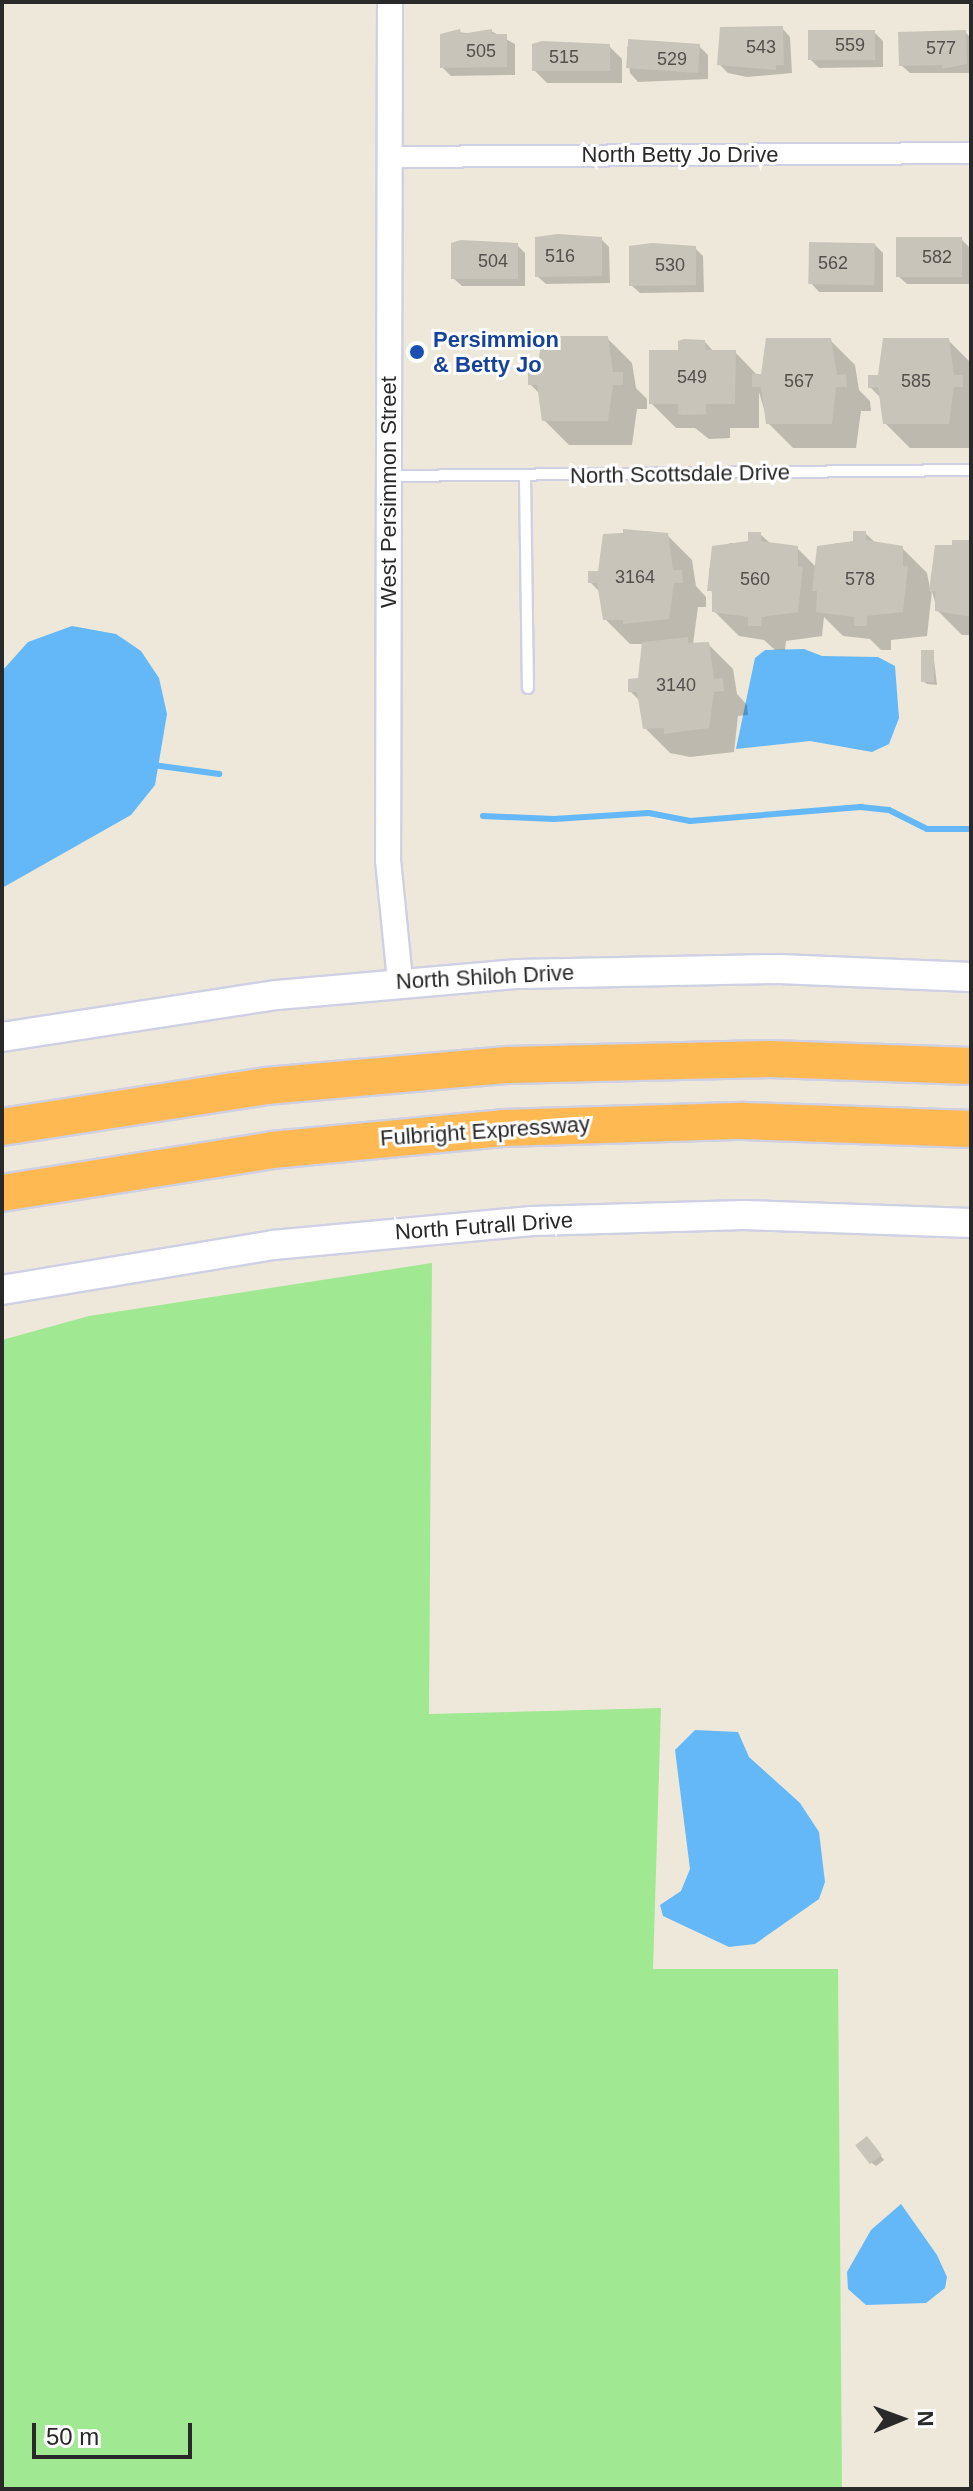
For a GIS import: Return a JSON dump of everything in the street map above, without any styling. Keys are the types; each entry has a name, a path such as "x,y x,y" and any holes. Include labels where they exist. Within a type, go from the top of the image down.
{"highway":[{"path":"2,1127 266,1086 508,1065 770,1059 971,1066"},
{"name":"Fulbright Expressway","path":"2,1193 272,1150 503,1128 744,1121 971,1129"}],"main road":[{"name":"North Shiloh Drive","path":"2,1037 175,1008 400,981 645,970 971,977"},
{"name":"North Futrall Drive","path":"2,1290 273,1245 532,1221 744,1215 971,1223"}],"street":[{"name":"West Persimmon Street","path":"390,2 388,860 400,981"},
{"name":"North Betty Jo Drive","path":"389,157 971,153"}],"lane":[{"name":"North Scottsdale Drive","path":"389,476 971,470"},
{"path":"525,476 528,688"}],"green space":[{"path":"432,1263 429,1714 661,1708 653,1969 838,1969 842,2489 2,2489 2,1340 89,1316"}],"water":[{"path":"72,626 116,634 141,651 159,678 167,714 155,785 131,815 2,888 2,671 28,642"},
{"path":"804,649 822,656 878,657 895,666 899,718 889,744 872,752 810,741 736,749 755,658 765,650"},
{"path":"695,1730 738,1732 749,1757 800,1803 819,1832 825,1882 819,1899 755,1944 729,1947 663,1916 660,1905 681,1891 690,1869 675,1750"},
{"path":"901,2204 937,2255 947,2277 945,2288 926,2303 866,2305 848,2289 847,2272 871,2230"}],"building":[{"path":"783,26 784,65 776,65 776,70 717,65 720,27"},
{"path":"460,29 461,34 492,29 492,34 507,34 507,67 440,68 440,34"},
{"path":"808,30 875,30 875,60 808,60"},
{"path":"966,30 967,64 942,69 942,65 899,66 898,32"},
{"path":"628,39 700,44 698,73 626,68"},
{"path":"542,41 610,44 610,71 532,71 532,44"},
{"path":"558,234 602,237 602,276 535,277 535,237"},
{"path":"896,237 962,237 962,277 896,277"},
{"path":"461,240 518,243 518,279 451,279 451,243"},
{"path":"809,242 875,243 874,285 808,284"},
{"path":"652,243 696,246 696,285 629,286 629,246"},
{"path":"542,336 608,336 613,372 623,372 623,385 613,385 608,421 542,421 537,385 528,385 528,372 537,372"},
{"path":"766,338 831,338 837,375 846,374 847,387 836,387 832,424 766,424 761,387 752,387 752,374 761,374"},
{"path":"883,338 949,338 954,375 963,375 963,387 954,387 949,424 883,424 878,387 868,388 868,375 878,375"},
{"path":"705,340 706,350 736,350 735,404 706,404 706,414 683,415 678,414 678,404 649,404 649,350 678,350 678,341"},
{"path":"623,529 668,533 673,570 682,570 683,583 674,583 669,619 623,624 623,620 603,620 597,583 588,583 588,571 598,571 603,534 623,533"},
{"path":"853,531 866,531 866,540 903,546 903,566 908,566 903,612 867,616 867,626 854,626 854,617 816,612 817,591 812,591 817,546 853,541"},
{"path":"748,532 761,532 761,541 798,546 798,567 803,566 798,612 762,617 761,626 748,626 748,617 712,612 712,591 707,591 712,546 748,541"},
{"path":"952,540 971,540 971,617 935,611 935,591 929,591 935,545 952,545"},
{"path":"688,637 688,643 709,642 714,679 723,678 724,691 714,692 709,728 664,734 664,728 643,729 637,692 628,692 628,679 638,678 642,642"},
{"path":"921,650 934,650 934,682 921,682"},
{"path":"867,2136 882,2155 870,2164 855,2145"}],"waterway":[{"path":"153,765 219,774"},
{"path":"483,816 554,819 649,813 690,821 860,807 889,810 927,829 971,829"}],"place":[{"name":"Persimmion & Betty Jo","path":"417,352"}]}
